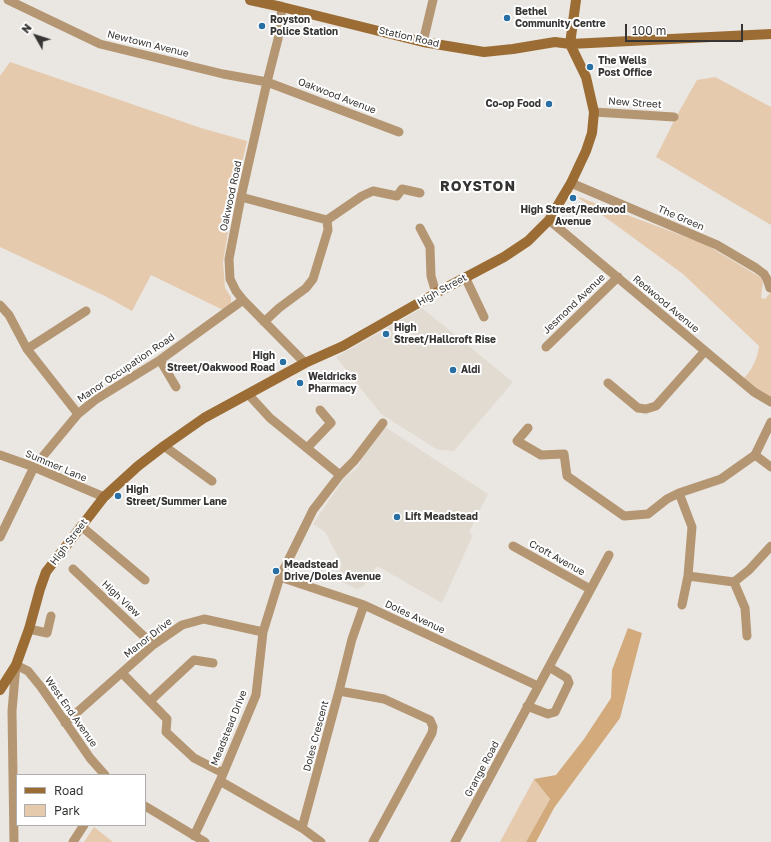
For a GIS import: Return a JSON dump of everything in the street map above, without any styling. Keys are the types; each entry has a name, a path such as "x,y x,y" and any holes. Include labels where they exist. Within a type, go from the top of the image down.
{"main road":[{"name":"Station Road","path":"250,0 423,42 484,52 555,42 570,44 771,34"},
{"path":"570,44 576,0"},
{"name":"High Street","path":"0,690 16,665 29,629 46,572 104,497 138,466 204,418 305,363 343,346 436,292 504,257 528,241 549,220 572,183 592,133 594,112 586,77 570,44"}],"street":[{"name":"Newtown Avenue","path":"8,0 100,44 223,74 266,82"},
{"path":"423,42 433,0"},
{"name":"Oakwood Road","path":"282,7 278,39 266,82 229,259 230,279 236,291 243,300 305,363"},
{"name":"Oakwood Avenue","path":"266,82 399,132"},
{"name":"New Street","path":"594,112 674,117"},
{"name":"The Green","path":"572,183 717,245 764,274 770,288"},
{"path":"241,197 327,220 362,196 373,191 397,196 402,189 420,193"},
{"path":"264,322 278,308 306,288 313,279 328,230 327,220"},
{"name":"Redwood Avenue","path":"549,220 754,392 771,402"},
{"path":"420,228 430,247 431,276 436,292"},
{"path":"465,277 484,317"},
{"name":"Jesmond Avenue","path":"546,347 618,277"},
{"name":"Manor Occupation Road","path":"0,538 34,467 78,414 95,400 160,360 243,300"},
{"path":"0,305 9,315 27,349 78,414"},
{"path":"27,349 86,311"},
{"path":"608,383 638,408 646,409 656,406 705,351"},
{"path":"160,360 176,387"},
{"path":"248,394 270,418 340,475"},
{"path":"307,448 331,423 320,410"},
{"path":"528,428 517,441 541,455 564,454 567,476 624,516 648,514 667,499 679,493 721,479 755,455 771,422"},
{"name":"Meadstead Drive","path":"194,836 256,695 263,632 280,577 313,510 340,475 354,462 383,423"},
{"path":"164,446 212,481"},
{"name":"Summer Lane","path":"0,455 34,467 104,497"},
{"path":"755,455 771,467"},
{"path":"679,493 692,527 688,576 682,605"},
{"path":"81,526 145,580"},
{"name":"Croft Avenue","path":"513,546 590,589"},
{"path":"688,576 734,582 749,570 771,546"},
{"name":"Grange Road","path":"455,842 609,555"},
{"name":"High View","path":"73,569 153,645"},
{"name":"Doles Avenue","path":"280,577 364,605 538,686"},
{"path":"734,582 745,608 747,636"},
{"path":"339,691 352,638 364,605"},
{"path":"29,629 47,633 51,616"},
{"name":"Manor Drive","path":"65,723 153,645 182,626 204,619 263,632"},
{"path":"150,701 194,660 213,663"},
{"path":"14,842 12,711 16,665"},
{"name":"West End Avenue","path":"16,665 28,672 41,687 90,758 104,774"},
{"path":"528,706 548,714 555,712 569,684 567,678 549,667"},
{"path":"122,673 167,719 166,732 194,758 321,842"},
{"name":"Doles Crescent","path":"302,828 339,691 384,699 430,720 433,727 432,733 373,842"},
{"path":"146,807 205,842"},
{"path":"73,842 83,826"}],"shaded area":[{"path":"422,308 513,382 454,451 438,450 381,414 336,357"},
{"name":"Lift Meadstead","path":"384,428 387,428 488,494 469,532 473,535 442,603 377,566 363,587 356,589 342,582 339,573 342,564 325,532 313,524 345,477 357,468 360,463 360,459"},
{"path":"628,628 642,633 620,718 554,808 536,842 526,842 550,799 534,779 556,775 584,739 611,698 612,670"}],"green space":[{"path":"10,62 201,128 247,141 233,202 223,262 225,288 231,297 231,303 223,310 151,275 132,311 105,296 0,247 0,76"},
{"path":"715,77 771,107 771,225 656,157 677,115 697,80"},
{"path":"576,196 705,244 760,277 763,281 761,298 765,299 771,292 771,398 742,380 754,364 759,346 683,274"},
{"path":"534,779 550,799 526,842 500,842"},
{"path":"94,827 113,842 84,842"}],"place":[{"name":"Bethel Community Centre","path":"507,18"},
{"name":"Royston Police Station","path":"262,26"},
{"name":"The Wells Post Office","path":"590,67"},
{"name":"Co-op Food","path":"549,104"},
{"name":"High Street/Redwood Avenue","path":"573,198"},
{"name":"High Street/Hallcroft Rise","path":"386,334"},
{"name":"High Street/Oakwood Road","path":"283,362"},
{"name":"Aldi","path":"453,370"},
{"name":"Weldricks Pharmacy","path":"300,383"},
{"name":"High Street/Summer Lane","path":"118,496"},
{"name":"Lift Meadstead","path":"397,517"},
{"name":"Meadstead Drive/Doles Avenue","path":"276,571"}],"district":[{"name":"ROYSTON","path":"478,187"}]}
